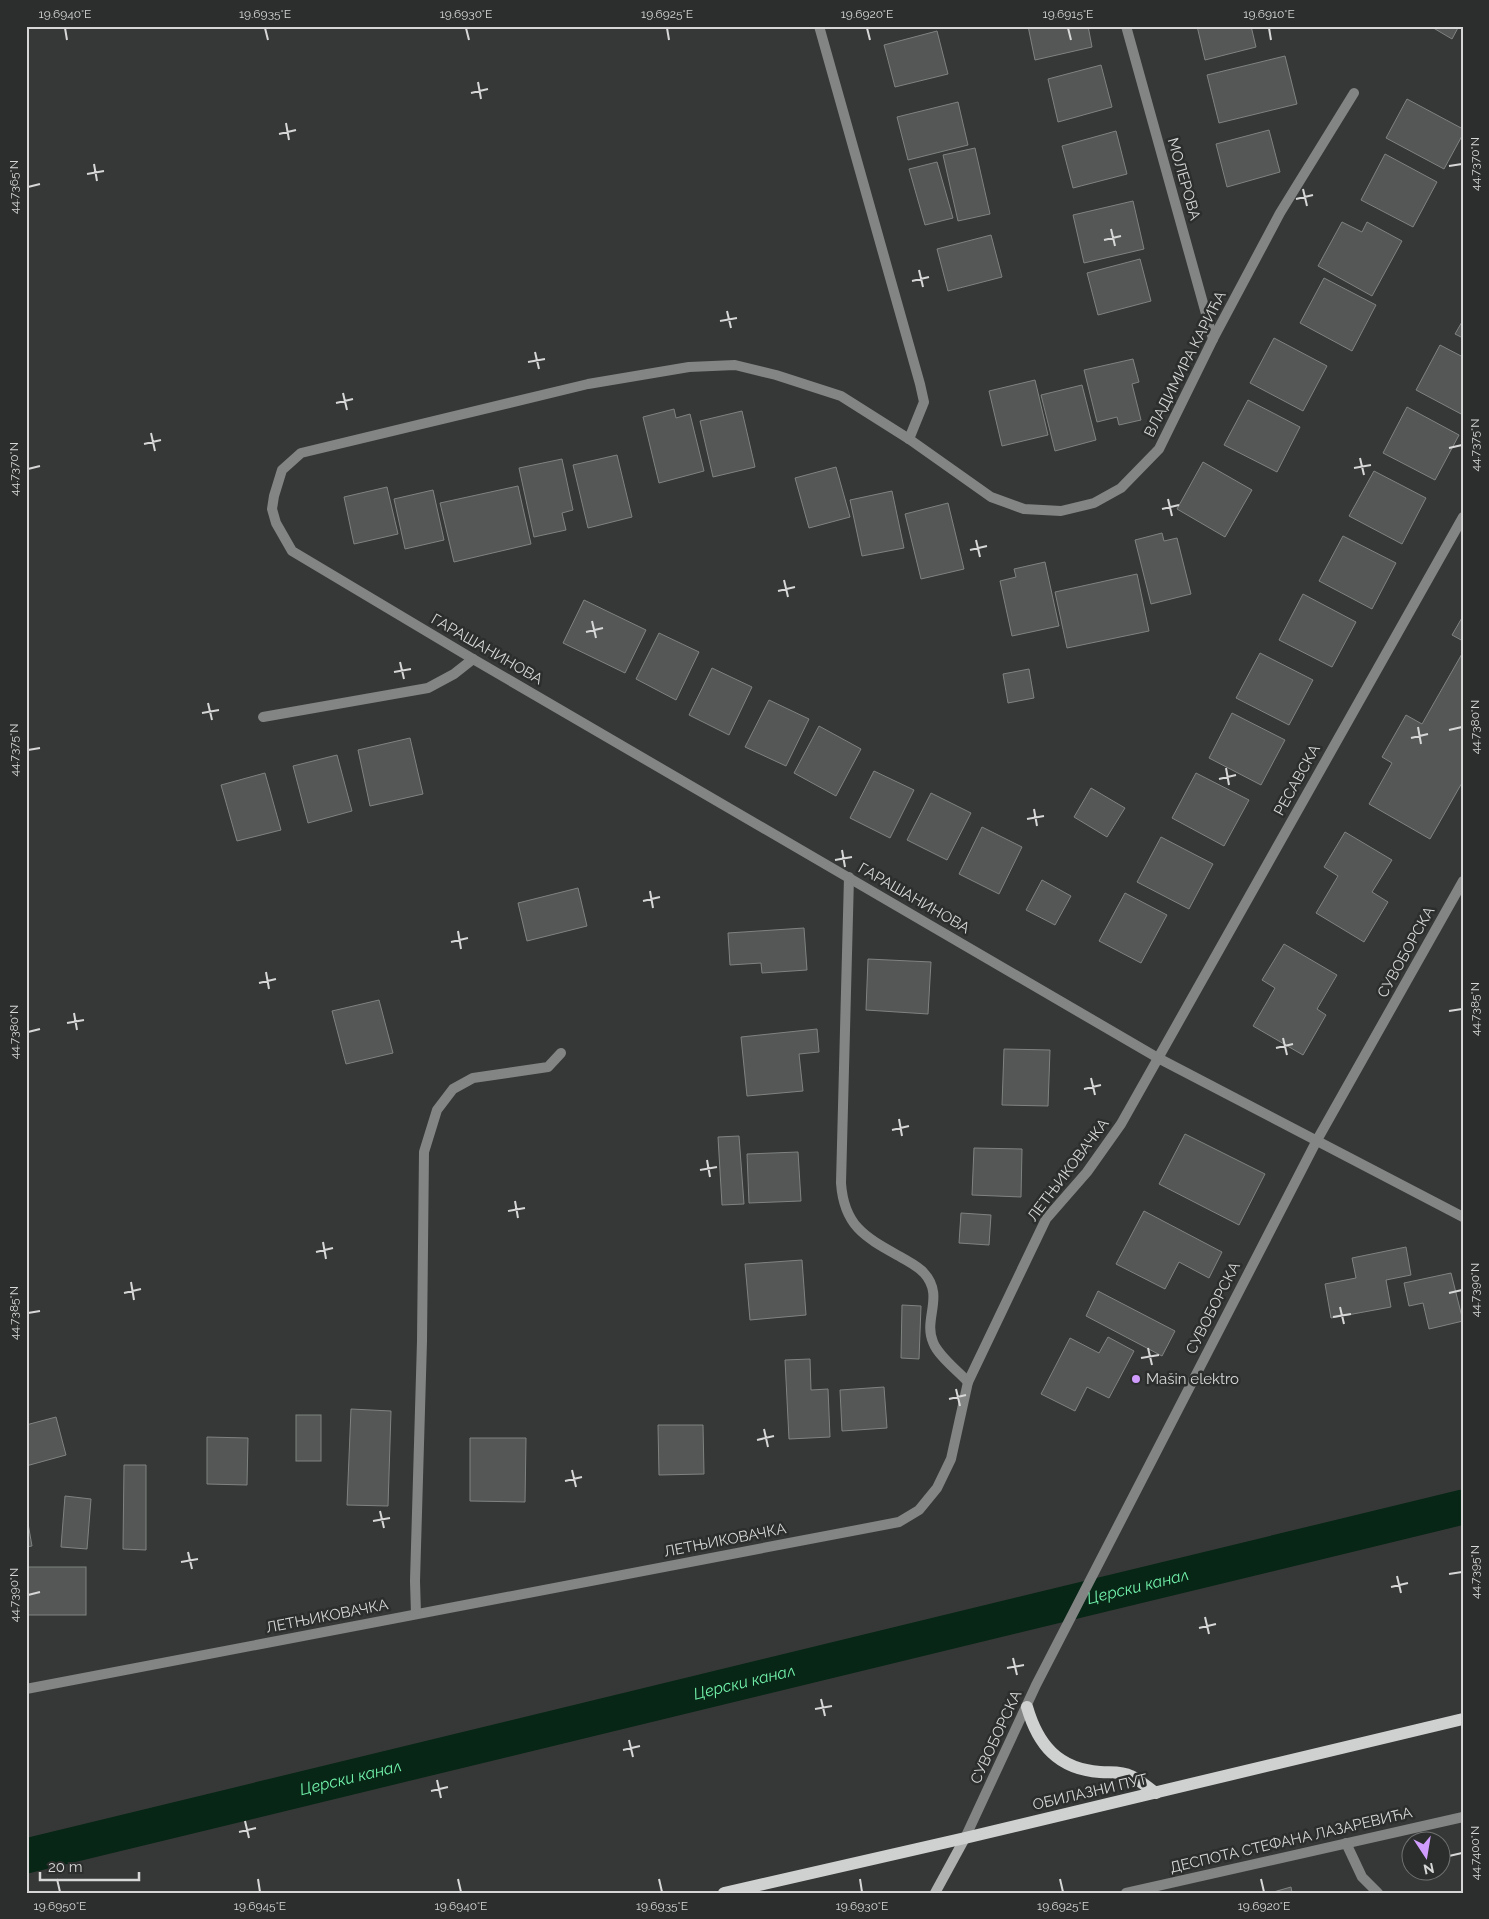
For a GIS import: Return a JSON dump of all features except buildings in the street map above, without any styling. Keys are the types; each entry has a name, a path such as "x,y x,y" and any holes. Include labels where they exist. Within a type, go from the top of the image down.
{"main road":[{"path":"1027,1708 1035,1732 1041,1742 1061,1760 1073,1766 1098,1772 1130,1775 1156,1793"},
{"name":"ОБИЛАЗНИ ПУТ","path":"724,1893 965,1838 1463,1719"},
{"path":"935,1893 965,1838"}],"street":[{"path":"818,26 924,402 909,439"},
{"name":"МОЛЕРОВА","path":"1126,26 1213,339"},
{"name":"ВЛАДИМИРА КАРИЋА","path":"909,439 992,497 1024,509 1061,511 1094,503 1121,488 1159,449 1213,339 1280,213 1354,93"},
{"name":"ГАРАШАНИНОВА","path":"909,439 841,396 785,378 734,365 689,367 588,384 301,453 282,470 272,510 276,523 292,551 473,659 1158,1058 1463,1217"},
{"name":"РЕСАВСКА","path":"1158,1058 1463,517"},
{"path":"262,716 428,688 454,674 473,659"},
{"path":"849,878 841,1183 843,1200 857,1227 868,1239 924,1272 934,1292 930,1334 933,1343 968,1382"},
{"name":"СУВОБОРСКА","path":"965,1838 1027,1708 1036,1685 1317,1140 1463,881"},
{"path":"416,1614 415,1581 422,1341 424,1152 429,1131 437,1110 453,1089 473,1078 548,1067 561,1054"},
{"name":"ЛЕТЊИКОВАЧКА","path":"26,1689 899,1522 919,1510 937,1488 951,1459 968,1382 1046,1219 1087,1172 1121,1124 1158,1058"},
{"name":"ДЕСПОТА СТЕФАНА ЛАЗАРЕВИЋА","path":"1126,1893 1463,1817"},
{"path":"1346,1843 1362,1877 1378,1893"}],"waterway":[{"name":"Церски канал","path":"26,1856 1463,1507"}],"place":[{"name":"Mašin elektro","path":"1136,1379"}]}
